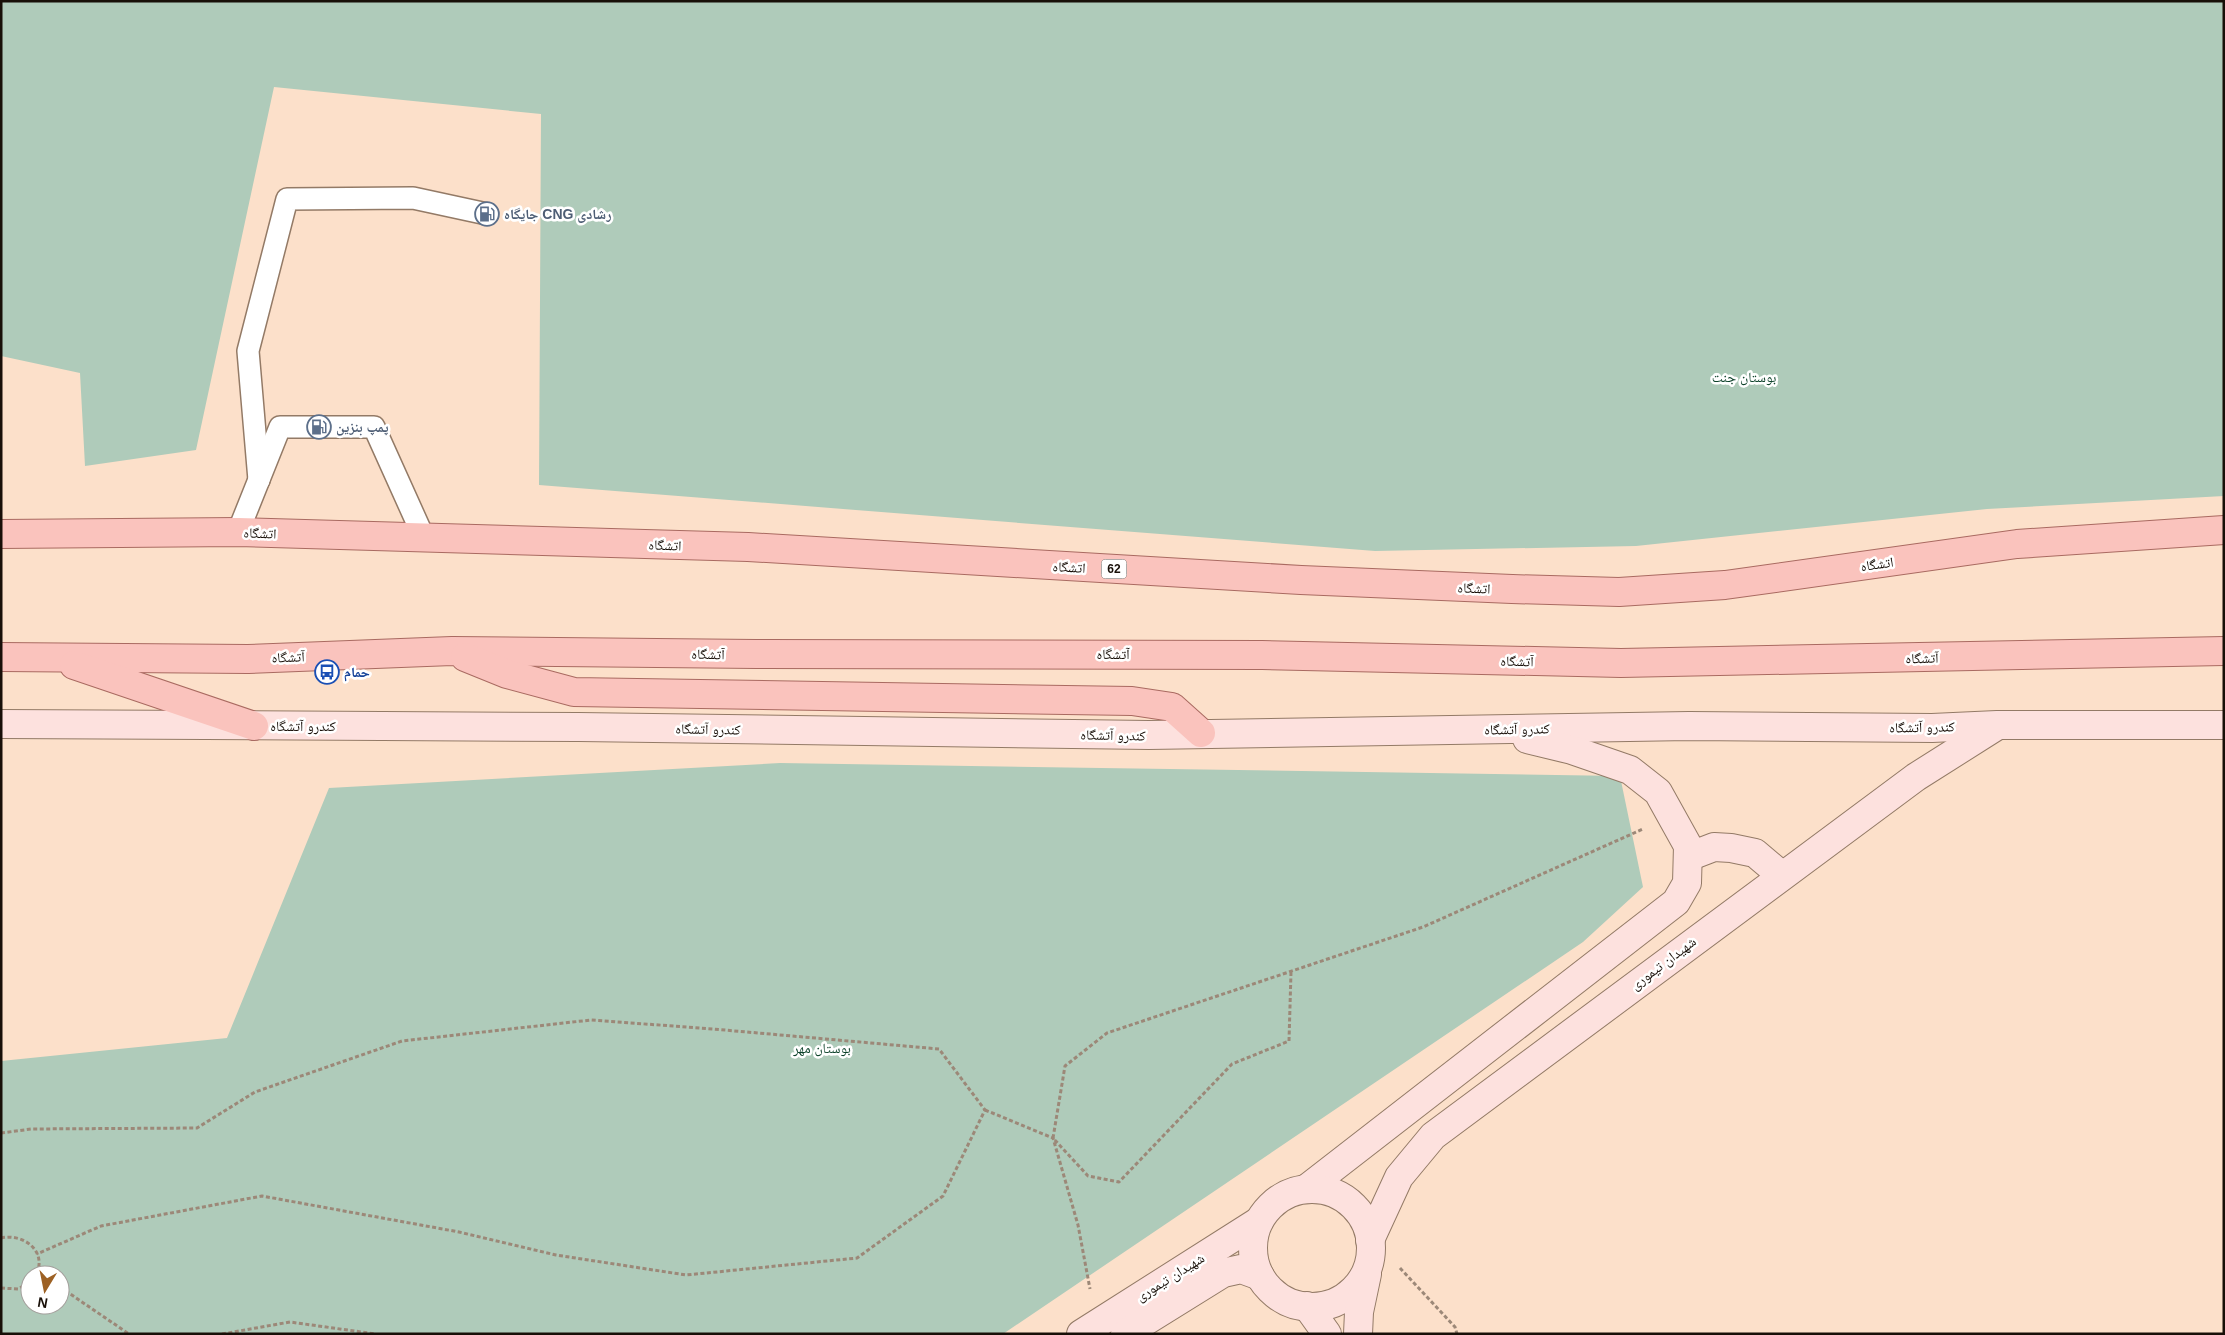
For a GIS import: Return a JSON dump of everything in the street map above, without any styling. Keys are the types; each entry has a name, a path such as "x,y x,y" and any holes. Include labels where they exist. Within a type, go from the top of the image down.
{"main road":[{"name":"اتشگاه","path":"1,534 238,532 748,547 1302,580 1512,590 1619,592 1724,585 2017,544 2224,530"},
{"name":"آتشگاه","path":"1,657 248,659 452,651 1262,655 1622,662 2224,651"},
{"path":"452,651 507,674 574,692 1132,701 1172,707 1201,733"},
{"path":"52,657 254,726"},
{"name":"کندرو آتشگاه","path":"1,724 569,727 1149,735 1690,726 1932,728 1997,725 2224,725"},
{"name":"شهیدان تیموری","path":"1369,1253 1399,1177 1432,1136 1916,777 1997,725"},
{"path":"1306,1189 1676,902 1687,883 1688,846 1658,792 1630,770 1572,750 1490,730"},
{"path":"1688,857 1714,847 1731,848 1755,853 1781,876"},
{"path":"1358,1334 1359,1312 1369,1253 1368,1228 1357,1210 1343,1197 1324,1190 1306,1189 1286,1194 1270,1205 1259,1221 1253,1239 1253,1258 1260,1276 1272,1291 1288,1302 1307,1306 1326,1305 1345,1297 1359,1283 1369,1253"},
{"name":"شهیدان تیموری","path":"1089,1328 1259,1221"},
{"name":"شهیدان تیموری","path":"1125,1334 1223,1273 1241,1269 1260,1276"},
{"path":"1307,1306 1327,1334"}],"lane":[{"path":"259,480 248,351 287,199 413,198 487,214"},
{"path":"238,532 280,427 374,427 424,538"}],"path":[{"path":"1089,1328 1078,1225 1053,1138 1064,1066 1107,1033 1423,928 1671,816"},
{"path":"1,1133 31,1129 197,1128 255,1092 402,1041 591,1020 939,1049 985,1110 1053,1138 1088,1176 1119,1182 1232,1064 1289,1041 1291,972"},
{"path":"37,1254 100,1226 262,1196 459,1232 556,1254 686,1274 857,1258 943,1196 985,1110"},
{"path":"1,1238 19,1237 33,1246 37,1254 36,1265"},
{"path":"1369,1253 1392,1260 1455,1327 1456,1334"},
{"path":"1,1288 20,1288"},
{"path":"70,1294 129,1334"},
{"path":"222,1334 290,1322 376,1334"}],"green space":[{"name":"بوستان جنت","path":"1,1 2224,1 2224,496 1987,509 1636,546 1375,551 539,485 541,114 274,87 196,450 85,466 80,373 1,356"},
{"name":"بوستان مهر","path":"780,763 1620,776 1643,887 1583,942 1003,1334 1,1334 1,1061 227,1038 329,788"}],"place":[{"name":"جایگاه CNG رشادی","path":"487,214"},
{"name":"پمپ بنزین","path":"319,427"},
{"name":"حمام","path":"327,672"}]}
